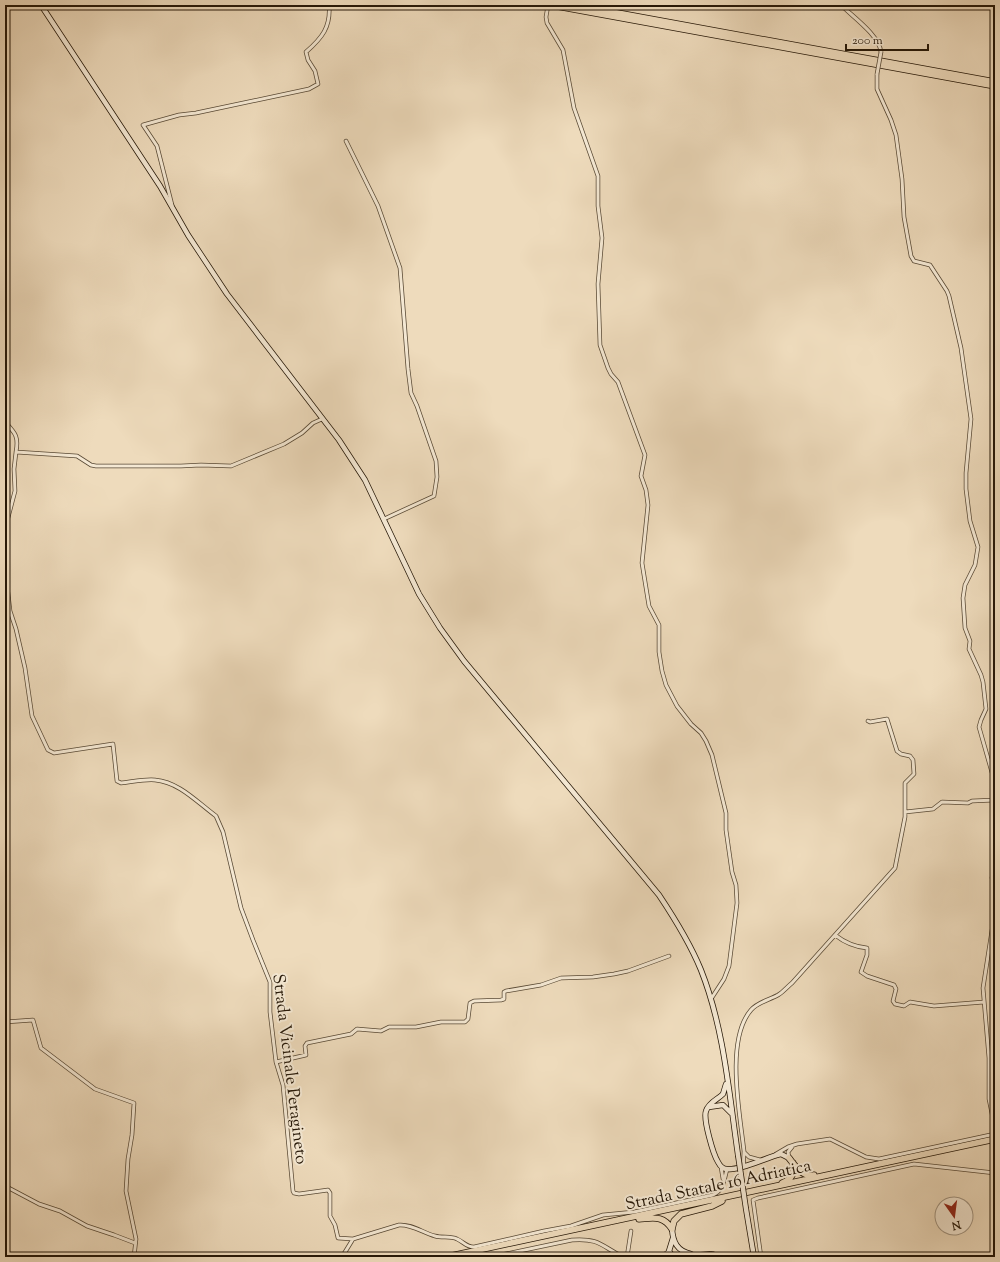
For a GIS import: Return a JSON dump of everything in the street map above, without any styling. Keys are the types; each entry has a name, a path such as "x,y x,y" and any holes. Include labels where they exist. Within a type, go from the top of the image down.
{"highway":[{"path":"551,5 995,86"},
{"path":"574,5 995,82"},
{"name":"Strada Statale 16 Adriatica","path":"462,1257 753,1191 995,1139"},
{"name":"Strada Statale 16 Adriatica","path":"446,1257 639,1219 995,1142"},
{"path":"791,1160 800,1172 808,1175 813,1176 831,1172 844,1172"},
{"path":"753,1191 789,1179 793,1173 791,1160"},
{"path":"672,1229 674,1221 681,1214 712,1206 722,1201"},
{"path":"639,1219 661,1219 669,1224 672,1229"}],"main road":[{"path":"41,5 136,148 188,235 227,294 356,465 420,594 440,628 464,661 659,895 677,923 701,970 711,999 719,1032 754,1257"},
{"path":"726,1078 723,1094 712,1102 705,1113 716,1158 722,1167 727,1169 737,1168 781,1154 791,1160"},
{"path":"719,1098 730,1100"},
{"path":"708,1107 723,1105 730,1100"},
{"path":"723,1105 732,1114"},
{"path":"672,1229 676,1246 676,1251 673,1257 669,1251 673,1238"},
{"path":"676,1246 682,1251 694,1255"},
{"path":"680,1257 712,1254 720,1257"}],"street":[{"path":"172,206 172,201 157,146 143,125 179,115 196,113 309,89 318,84 315,71 308,60 306,52 318,42 326,30 330,15 329,5"},
{"path":"548,5 546,20 563,50 574,108 598,176 598,206 602,238 598,284 600,345 608,368 618,382 645,455 641,476 646,490 648,505 642,562 649,606 659,625 659,652 662,671 666,685 677,706 691,724 701,733 706,741 712,756 725,808 726,830 732,872 736,885 737,903 730,966 724,979 711,999"},
{"path":"841,5 876,38 881,48 876,84 878,95 891,120 896,134 902,179 904,217 911,256 914,260 930,265 947,291 961,348 972,419 966,473 966,489 970,521 978,547 975,565 964,589 964,618 965,628 970,641 969,649 983,678 986,712 980,720 979,727 995,783"},
{"path":"346,141 385,222 400,268 411,393 437,466 437,480 434,496 384,519"},
{"path":"16,452 77,456 91,465 96,466 231,466 284,444 302,433 313,423 322,419"},
{"path":"5,422 15,433 18,439 14,469 15,491 5,529"},
{"name":"Strada Vicinale Peragineto","path":"5,532 6,576 10,611 25,668 32,716 48,750 54,753 113,744 116,781 121,783 154,780 168,782 185,792 216,816 222,832 241,908 270,982 270,1012 276,1062 282,1085 293,1190 294,1193 299,1194 328,1190 330,1193 330,1216 335,1225 337,1236 341,1238 353,1239"},
{"path":"744,1166 745,1153 740,1123 736,1073 737,1050 742,1026 752,1009 783,992 895,868 906,812 905,783 914,774 913,758 897,751 887,719 870,722 868,721"},
{"path":"906,812 933,808 942,802 968,803 972,801 995,800"},
{"path":"995,861 992,878 995,881"},
{"path":"995,911 991,944 984,976 984,1002 989,1058 989,1100 995,1128"},
{"path":"835,935 855,946 866,948 867,955 862,972 867,976 894,985 896,989 893,1001 896,1004 904,1006 910,1002 934,1006 984,1002"},
{"path":"276,1062 306,1055 305,1046 307,1043 351,1034 357,1029 382,1031 389,1027 416,1027 441,1022 465,1022 468,1019 470,1003 474,1001 504,999 504,992 506,991 541,985 561,978 593,977 628,971 669,956"},
{"path":"5,1022 33,1020 41,1048 95,1089 134,1103 126,1191 136,1239 134,1257"},
{"path":"775,1155 803,1143 830,1140 866,1156 879,1159 995,1134"},
{"path":"791,1160 788,1152 793,1146"},
{"path":"745,1153 752,1158 761,1160"},
{"path":"761,1257 753,1200 758,1198 914,1164 995,1173"},
{"path":"342,1257 353,1239 382,1229 405,1224 437,1237 459,1240 466,1246 474,1247 571,1226 603,1216 634,1212 714,1195 722,1189 722,1167"},
{"path":"723,1181 727,1169"},
{"path":"5,1186 39,1204 60,1211 87,1226 135,1243"},
{"path":"627,1257 631,1231"},
{"path":"491,1257 572,1240 585,1239 602,1244 623,1257"},
{"path":"661,1257 669,1251"},
{"path":"5,1253 22,1257"}]}
